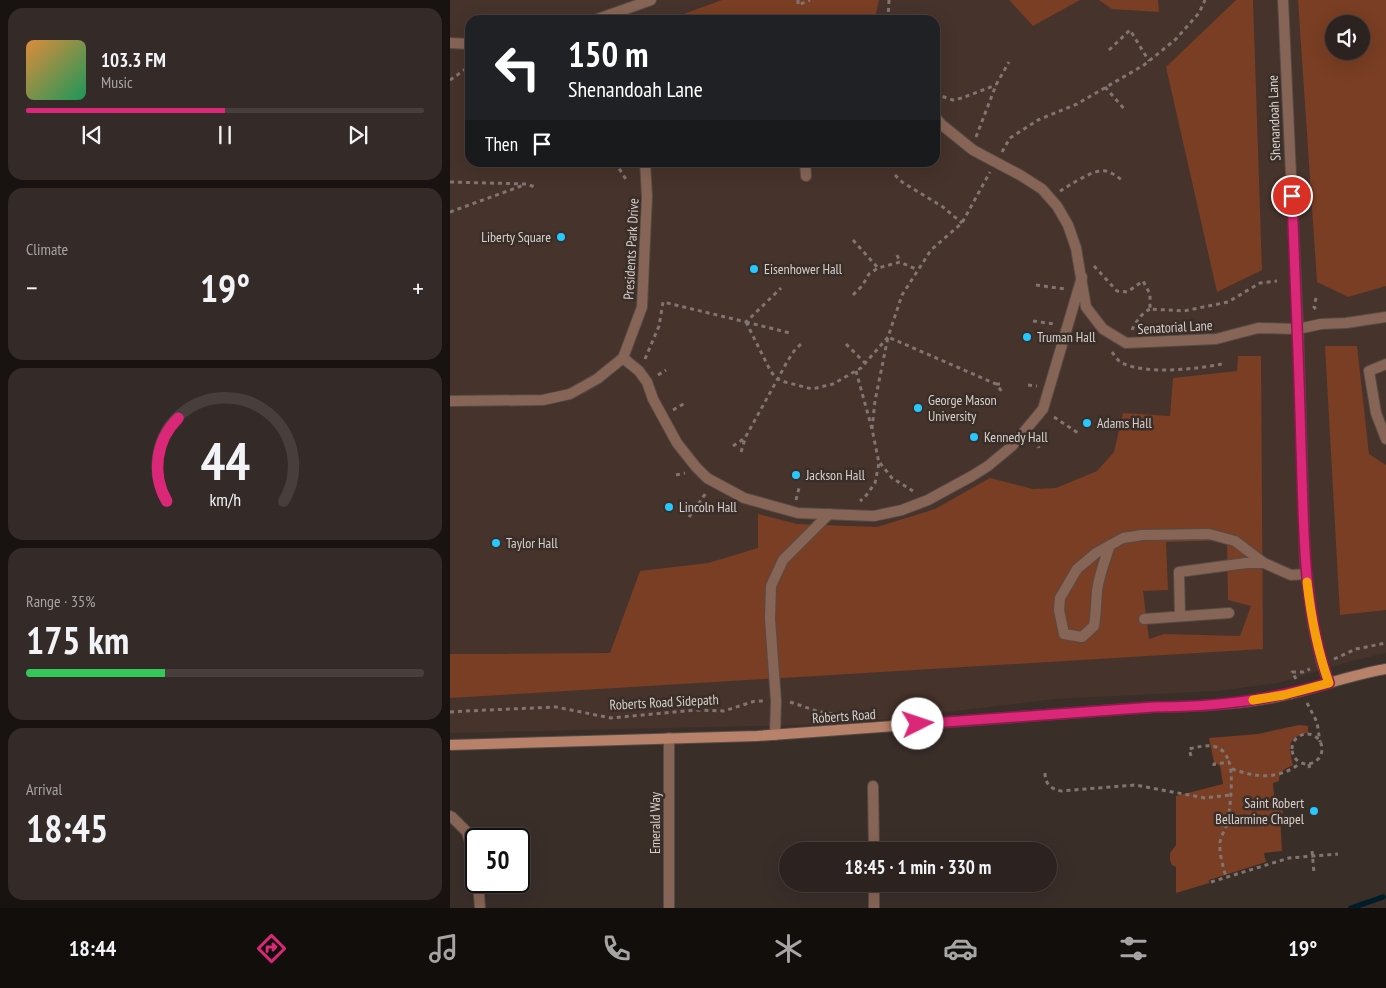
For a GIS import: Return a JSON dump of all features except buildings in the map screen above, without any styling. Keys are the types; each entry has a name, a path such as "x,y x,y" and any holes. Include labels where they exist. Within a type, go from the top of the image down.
{"main road":[{"name":"Roberts Road","path":"450,745 776,735 1154,707 1220,705 1284,695 1366,672 1386,669"}],"street":[{"path":"612,15 651,0"},
{"name":"Shenandoah Lane","path":"1284,0 1298,328 1305,561 1310,610 1322,664 1329,683"},
{"path":"450,43 465,44"},
{"name":"Senatorial Lane","path":"940,123 972,150 1020,175 1042,189 1049,197 1068,225 1076,248 1086,307 1103,329 1126,343 1216,339 1258,328 1298,328 1386,317"},
{"name":"Presidents Park Drive","path":"450,401 543,400 570,394 598,379 623,358 642,307 647,196 645,167"},
{"path":"805,167 806,176"},
{"path":"623,358 639,370 647,382 662,416 677,443 707,478 744,498 798,513 874,516 902,510 928,500 988,466 1012,446 1043,410 1082,277"},
{"path":"1386,364 1369,371 1376,413 1386,439"},
{"path":"776,735 770,586 783,560 830,514"},
{"path":"1110,545 1101,569 1094,626 1082,637 1064,634 1059,610 1060,598 1076,568 1096,553 1110,545 1124,538 1209,534 1235,541 1264,562 1291,575 1306,574"},
{"path":"1180,616 1179,572 1264,562"},
{"path":"1144,619 1229,614"},
{"name":"Emerald Way","path":"669,738 669,908"},
{"path":"873,786 874,842"},
{"path":"450,816 465,830"},
{"path":"874,892 874,908"},
{"path":"479,893 480,908"}],"path":[{"path":"798,0 798,5 810,0"},
{"path":"888,15 889,0"},
{"path":"872,429 875,401 888,337 902,296 931,250 962,223 1010,138 1038,120 1077,104 1144,66 1176,39 1199,13 1206,0"},
{"path":"1109,50 1130,30 1149,61"},
{"path":"972,150 996,85 1009,62"},
{"path":"450,80 465,70"},
{"path":"940,96 953,100 996,85"},
{"path":"1105,87 1126,111"},
{"path":"618,167 627,181"},
{"path":"1049,197 1096,171 1105,170 1123,181"},
{"path":"895,175 902,182 943,207 962,223"},
{"path":"450,182 526,184 535,187"},
{"path":"450,212 526,184"},
{"path":"853,240 878,268"},
{"path":"897,255 900,262"},
{"path":"853,295 870,274 878,268 900,262 918,270"},
{"path":"1082,277 1092,265 1117,290 1127,292 1142,281 1150,294 1150,308"},
{"path":"1132,332 1134,325 1143,312 1150,308 1184,311 1228,302 1260,283 1277,281"},
{"path":"1036,285 1078,290"},
{"path":"746,322 781,288"},
{"path":"639,370 659,326 663,302 790,332"},
{"path":"1033,321 1068,326"},
{"path":"746,322 771,372 778,379 785,382 812,389 833,384 861,368 888,337"},
{"path":"888,337 996,384 1004,384"},
{"path":"741,452 746,438 778,379 794,351 801,344"},
{"path":"846,344 865,363"},
{"path":"842,515 865,498 876,483 879,463 856,371"},
{"path":"996,384 1002,393"},
{"path":"1043,410 1078,433"},
{"path":"733,446 746,438"},
{"path":"879,463 892,478 928,500"},
{"path":"689,516 714,482"},
{"path":"1322,664 1356,649 1386,643"},
{"name":"Roberts Road Sidepath","path":"450,712 556,707 611,718 696,710 724,711 755,701 788,701 839,716"},
{"path":"1317,722 1322,752 1320,756 1314,763 1309,764 1300,762 1292,752 1294,742 1298,738 1308,735 1317,738 1320,742"},
{"path":"1191,756 1189,749 1207,745 1215,746 1226,755 1232,769 1227,824 1220,842 1221,857 1226,877"},
{"path":"1214,766 1214,764 1229,762"},
{"path":"1232,769 1262,776 1288,771 1300,762"},
{"path":"1309,764 1310,772"},
{"path":"1046,773 1047,783 1052,788 1061,791 1135,785 1205,798 1230,796"},
{"path":"1312,851 1314,872"},
{"path":"1211,882 1289,858 1338,854"}],"shaded area":[{"name":"George Mason University","path":"450,0 1386,0 1386,653 1351,661 1278,683 1218,691 1056,699 845,724 450,733"},
{"path":"722,0 879,0 876,15 681,15"},
{"path":"1009,0 1080,0 1033,26"},
{"path":"1099,0 1158,0 1159,12 1112,9"},
{"path":"1236,0 1253,0 1262,270 1217,292 1166,67"},
{"path":"1298,0 1386,0 1386,286 1348,297 1317,282"},
{"path":"1325,346 1357,346 1369,454 1386,465 1386,610 1340,615"},
{"path":"1238,356 1261,356 1263,649 450,698 450,654 610,653 640,571 708,563 758,548 758,514 797,524 877,527 935,509 990,478 1033,489 1056,488 1097,471 1114,452 1123,413 1170,416 1173,378 1237,371","holes":["1227,540 1228,600 1251,606 1240,636 1164,634 1149,639 1143,591 1168,590 1166,542"]},
{"path":"1299,725 1308,726 1308,733 1293,740 1290,753 1293,765 1281,773 1279,781 1273,783 1275,806 1281,805 1283,813 1280,814 1282,851 1264,853 1266,862 1209,880 1209,883 1176,893 1176,867 1172,865 1170,853 1176,845 1176,796 1223,784 1220,766 1214,762 1209,738 1258,734"}],"waterway":[{"path":"1351,908 1383,897"}],"slow traffic":[{"path":"1253,700 1284,695 1329,683 1322,664 1313,625 1307,582"}],"place":[{"name":"Liberty Square","path":"561,237"},
{"name":"Eisenhower Hall","path":"754,269"},
{"name":"Truman Hall","path":"1027,337"},
{"name":"George Mason University","path":"918,408"},
{"name":"Adams Hall","path":"1087,423"},
{"name":"Kennedy Hall","path":"974,437"},
{"name":"Jackson Hall","path":"796,475"},
{"name":"Lincoln Hall","path":"669,507"},
{"name":"Taylor Hall","path":"496,543"},
{"name":"Saint Robert Bellarmine Chapel","path":"1314,811"}],"route":[{"path":"918,724 1154,707 1220,705 1284,695 1329,683 1322,664 1310,610 1305,561 1292,196"}]}
